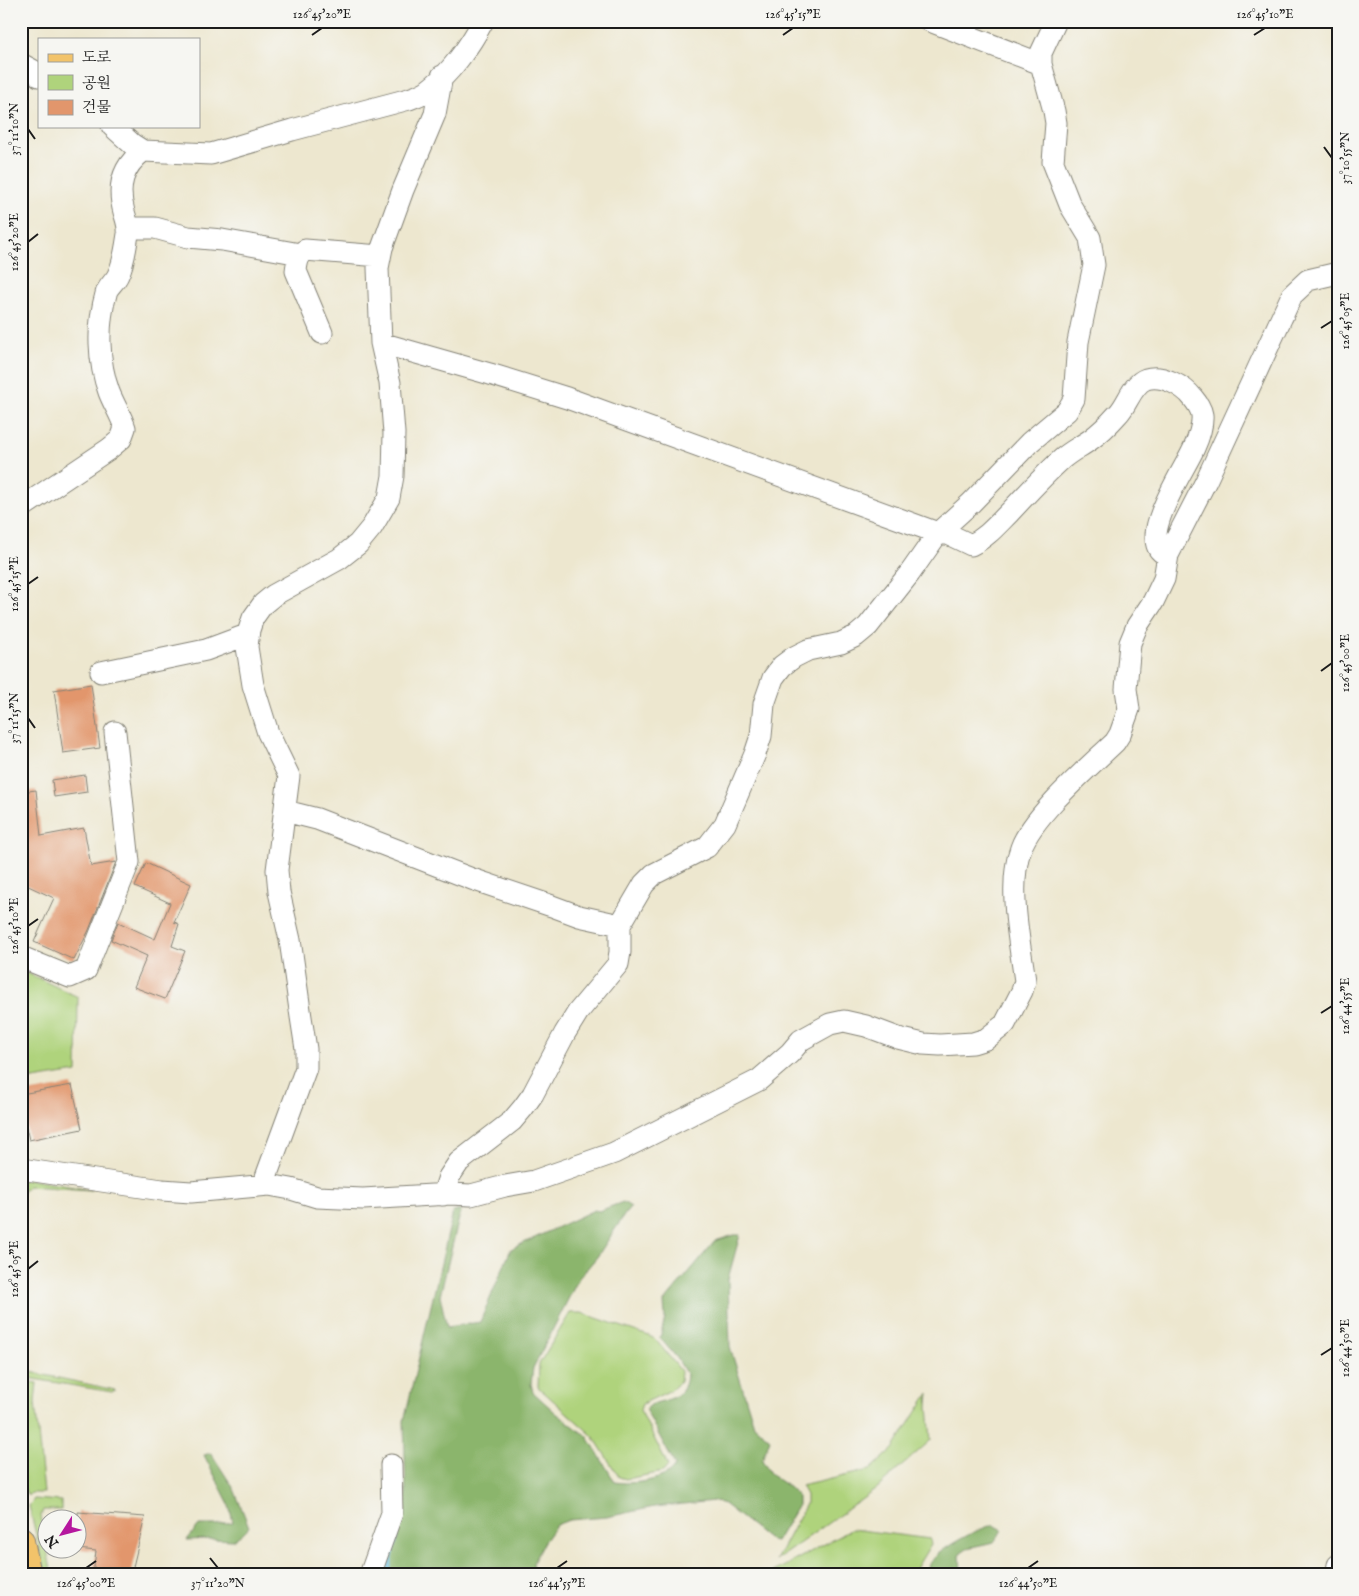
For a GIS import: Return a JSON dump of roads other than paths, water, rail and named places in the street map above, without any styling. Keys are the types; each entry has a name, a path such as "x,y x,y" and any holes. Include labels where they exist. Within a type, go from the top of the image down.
{"main road":[{"path":"21,1541 28,1575"}],"street":[{"path":"114,128 143,151 211,154 409,99 427,91 455,64 476,35 483,21"},
{"path":"930,21 1040,64"},
{"path":"443,1195 448,1177 459,1162 512,1121 533,1094 578,1012 618,964 620,925 644,884 654,874 707,847 725,824 755,754 761,736 764,704 773,678 782,666 808,650 841,644 856,636 868,626 910,573 938,533 971,503 1030,442 1066,411 1074,399 1078,342 1094,265 1090,238 1070,205 1053,162 1054,111 1040,64 1042,53 1056,21"},
{"path":"21,64 38,75"},
{"path":"263,1185 306,1068 306,1049 290,940 279,892 277,870 289,776 268,733 253,685 247,647 249,630 253,618 263,604 274,595 339,559 358,544 372,526 389,498 393,476 394,433 390,383 381,343 378,268 380,256 402,190 435,114 442,76"},
{"path":"21,79 38,84"},
{"path":"21,508 121,439 124,428 104,376 100,324 107,290 118,276 122,267 128,228 120,196 123,177 127,166 143,151"},
{"path":"128,228 155,228 188,237 222,240 300,254"},
{"path":"322,333 296,271 296,262 300,254 305,250 380,256"},
{"path":"21,1169 162,1190 191,1192 263,1185 291,1189 317,1197 363,1199 471,1195 534,1181 614,1153 759,1080 790,1053 801,1040 830,1024 844,1021 859,1024 898,1038 932,1045 973,1043 986,1039 997,1032 1005,1024 1025,981 1015,899 1016,867 1021,848 1044,812 1115,742 1120,734 1129,709 1126,689 1130,643 1137,626 1153,602 1164,579 1168,555 1206,481 1292,295 1308,280 1338,273"},
{"path":"381,343 567,398 938,533 948,534 971,545 978,542 992,530 1062,459 1076,447 1090,440 1120,413 1140,383 1148,379 1160,379 1176,384 1189,393 1199,406 1202,414 1202,422 1194,448 1160,513 1156,542 1162,552 1168,555"},
{"path":"101,672 206,650 240,637 248,639"},
{"path":"21,957 70,977 86,970 129,862 115,732"},
{"path":"285,811 317,819 472,879 578,916 620,925"},
{"path":"370,1575 392,1513 391,1465"},
{"path":"1336,1575 1338,1565"}],"waterway":[{"path":"387,1575 401,1515"}]}
